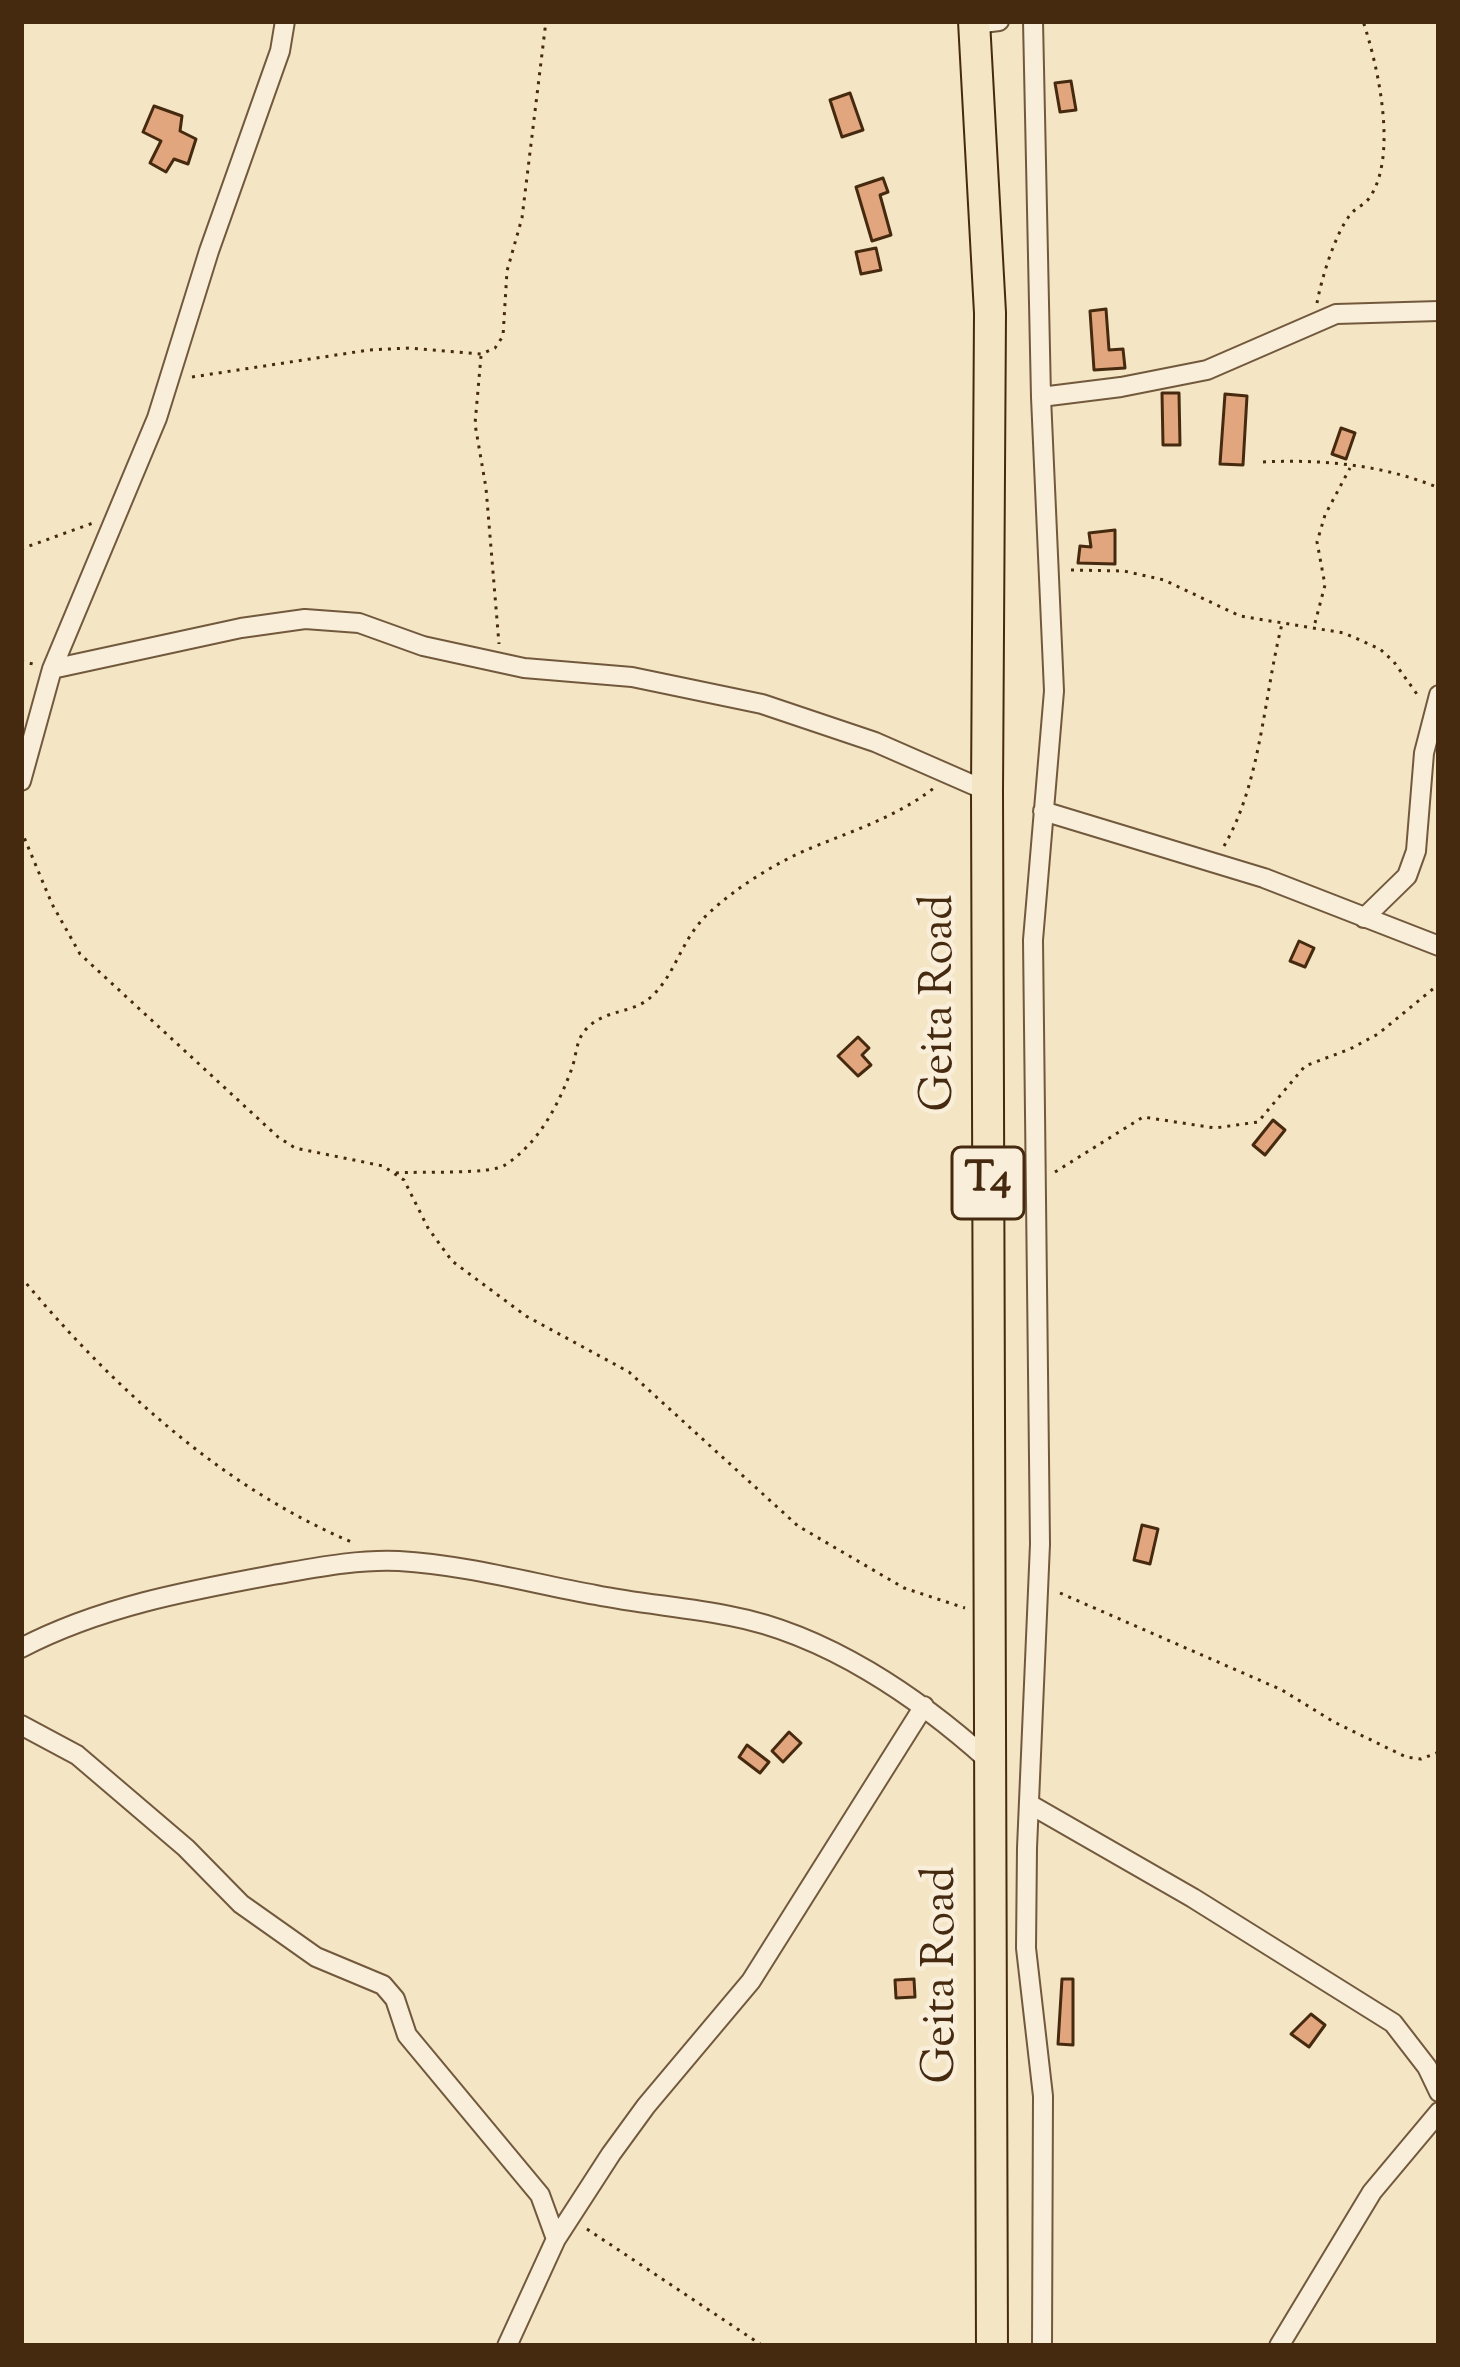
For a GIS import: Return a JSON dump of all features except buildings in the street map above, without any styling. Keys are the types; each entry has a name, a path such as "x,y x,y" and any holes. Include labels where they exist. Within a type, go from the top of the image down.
{"highway":[{"name":"Geita Road","path":"983,22 990,313 992,2346"}],"street":[{"path":"21,781 52,669 169,380 280,51 285,21"},
{"path":"1033,21 1041,397 1054,691 1033,940 1040,1544 1026,1948 1043,2096 1042,2346"},
{"path":"1041,397 1207,370 1336,314 1439,311"},
{"path":"52,669 305,619 359,623 423,646 524,668 632,677 762,704 875,742 987,791"},
{"path":"1364,918 1408,876 1416,851 1424,753 1436,705"},
{"path":"1043,811 1214,863 1439,946"},
{"path":"21,1648 53,1631 165,1595 314,1568 398,1561 458,1568 778,1628 924,1706 989,1761"},
{"path":"514,2344 556,2239 646,2106 751,1981 924,1706"},
{"path":"21,1725 77,1755 170,1833 242,1904 316,1957 383,1985 395,1999 407,2035 540,2195 556,2239"},
{"path":"1031,1805 1193,1898 1394,2023 1427,2067 1439,2092"},
{"path":"1279,2346 1372,2192 1439,2112"}],"path":[{"path":"169,380 369,350 481,354 495,348 502,336 507,271 522,218 546,21"},
{"path":"1313,325 1322,274 1348,217 1368,202 1382,169 1385,146 1377,76 1363,21"},
{"path":"481,354 475,424 486,488 500,662"},
{"path":"1263,462 1390,470 1439,488"},
{"path":"1314,626 1325,586 1317,542 1350,466"},
{"path":"21,549 119,512"},
{"path":"1051,572 1096,569 1164,580 1240,616 1344,633 1379,649 1436,705"},
{"path":"1214,863 1240,820 1282,624"},
{"path":"394,1173 486,1172 504,1167 553,1115 586,1029 601,1016 640,1006 652,997 692,930 712,910 806,850 912,805 950,776"},
{"path":"21,830 52,904 80,954 188,1057 295,1148 383,1166 394,1173 404,1180 428,1228 452,1261 526,1316 629,1372 798,1526 904,1588 989,1617"},
{"path":"1035,1188 1071,1160 1143,1117 1215,1128 1258,1122 1304,1066 1378,1034 1439,984"},
{"path":"21,1277 109,1371 172,1430 230,1474 291,1513 398,1561"},
{"path":"1037,1584 1222,1662 1406,1757 1420,1759 1439,1752"},
{"path":"570,2218 763,2346"}]}
